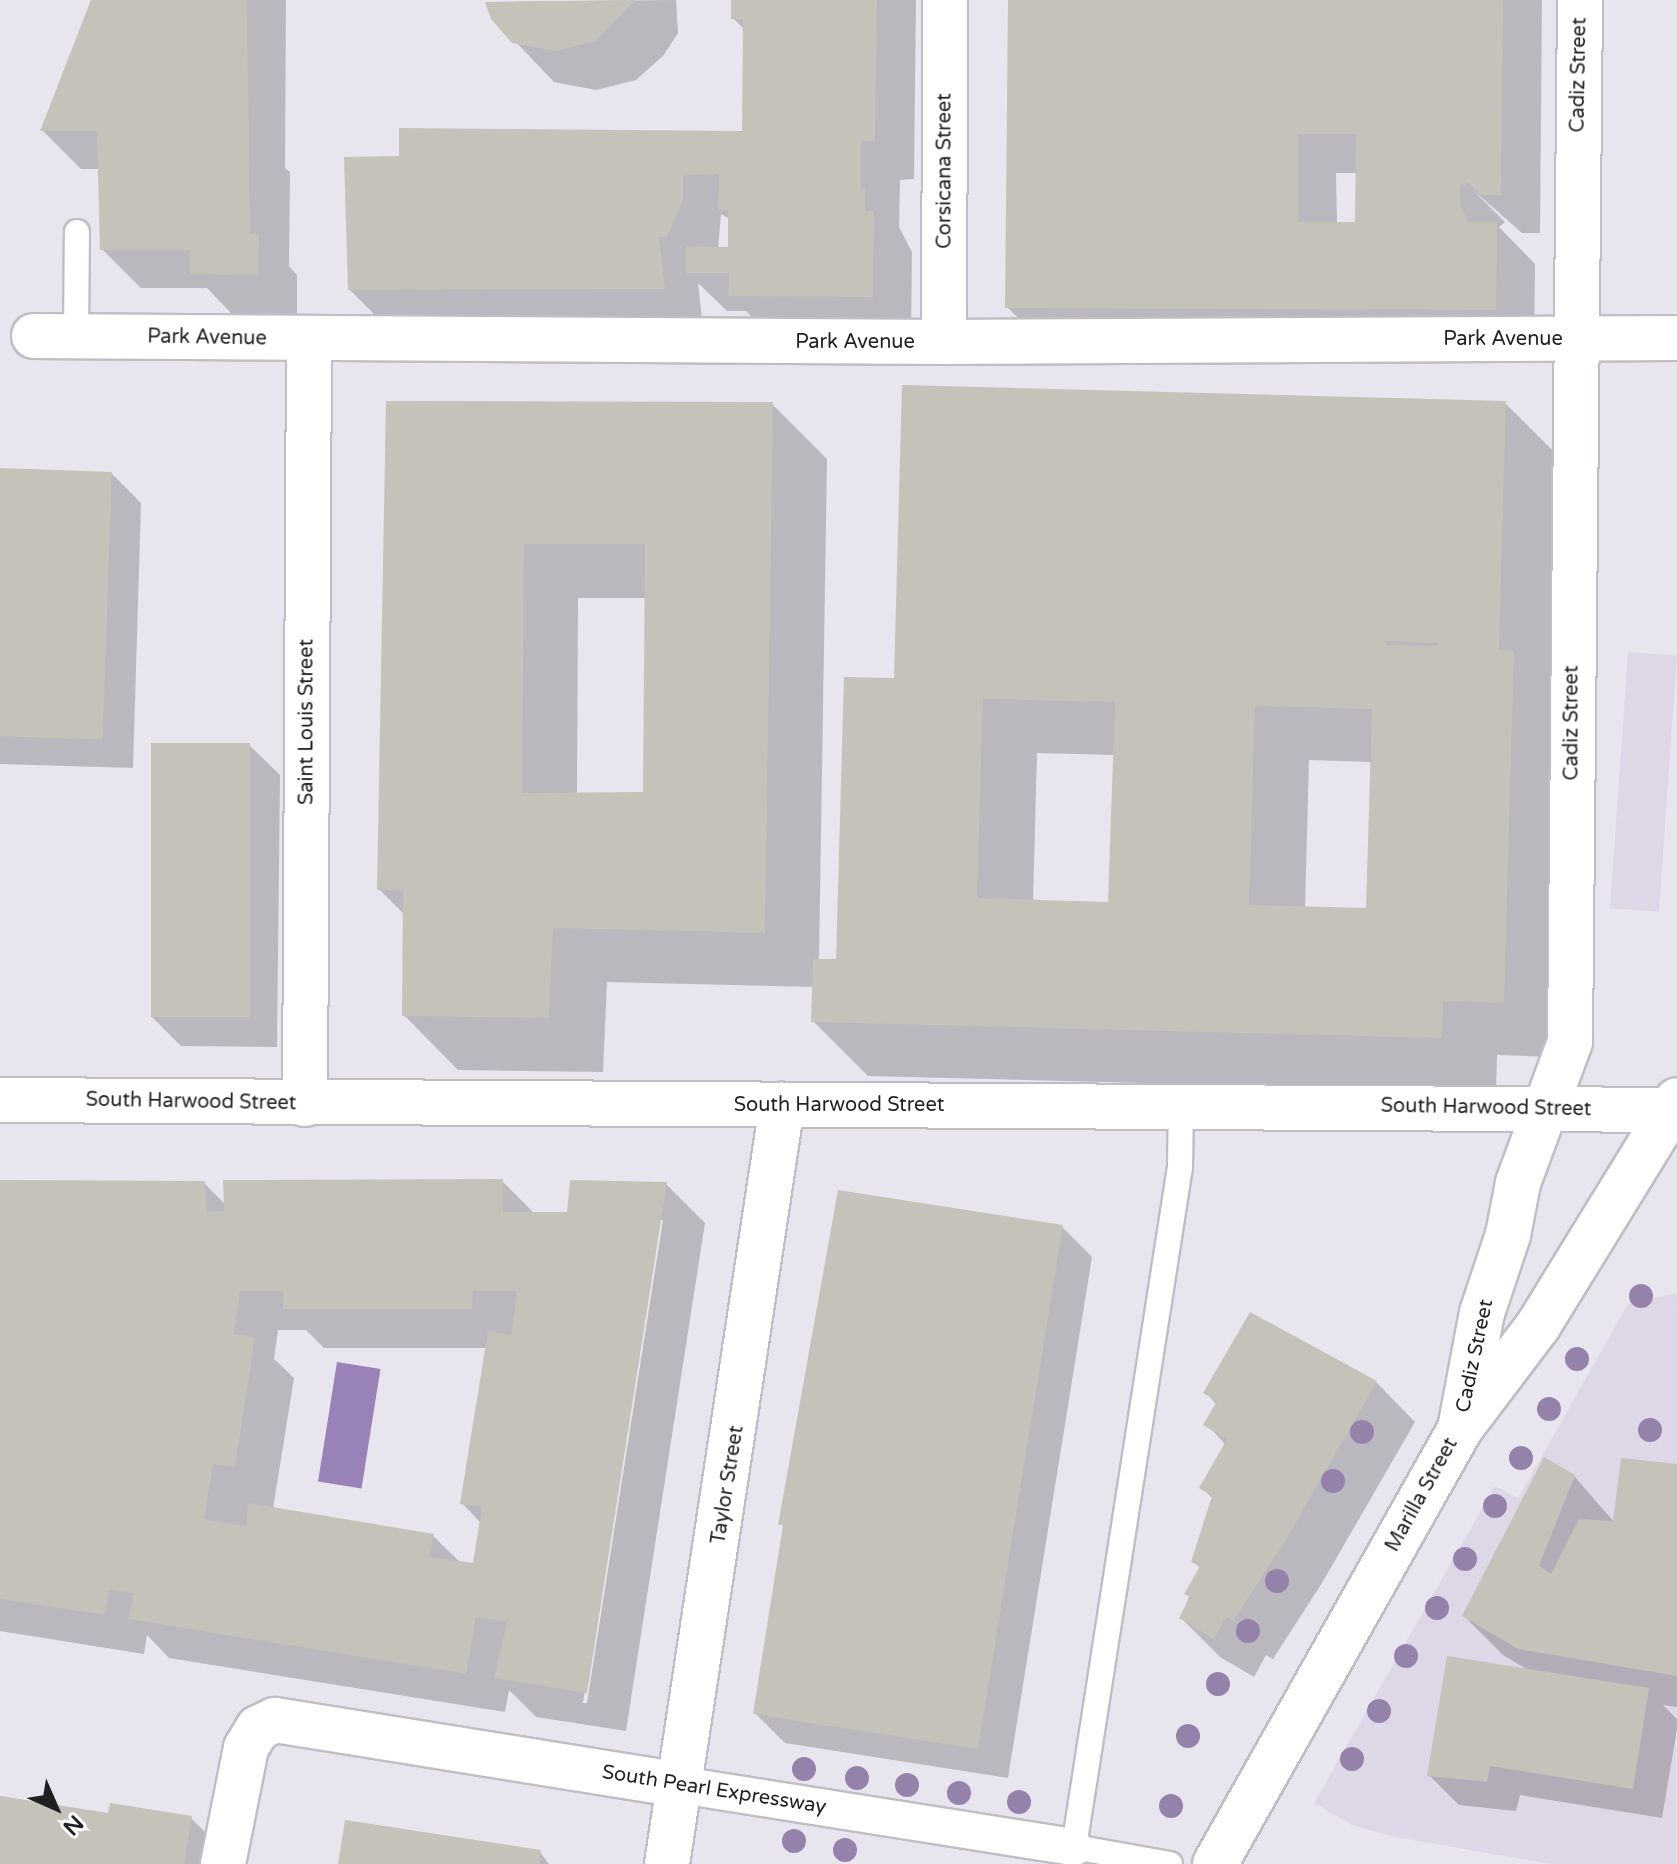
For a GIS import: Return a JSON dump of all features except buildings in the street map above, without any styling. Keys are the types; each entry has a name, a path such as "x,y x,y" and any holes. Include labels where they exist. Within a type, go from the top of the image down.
{"street":[{"name":"Corsicana Street","path":"944,342 945,0"},
{"name":"Cadiz Street","path":"1460,1429 1482,1313 1508,1235 1518,1183 1570,1042 1574,338 1580,0"},
{"name":"Park Avenue","path":"55,336 944,342 1677,338"},
{"name":"Saint Louis Street","path":"305,1104 309,340"},
{"name":"South Harwood Street","path":"0,1100 305,1104 1675,1107"},
{"name":"Taylor Street","path":"667,1864 782,1105"},
{"name":"Marilla Street","path":"1215,1864 1460,1429 1538,1326 1675,1107"},
{"name":"South Pearl Expressway","path":"223,1864 236,1778 258,1728 275,1720 1074,1847"}],"lane":[{"path":"55,336 77,232"},
{"path":"1074,1847 1180,1167 1181,1104"},
{"name":"South Pearl Expressway","path":"1074,1847 1170,1864"}],"shaded area":[{"path":"1628,652 1677,655 1659,912 1610,908"},
{"path":"1677,1293 1676,1864 1550,1864 1395,1837 1352,1825 1314,1803 1495,1486 1518,1498 1628,1304"},
{"path":"337,1362 380,1369 362,1488 318,1482"}]}
